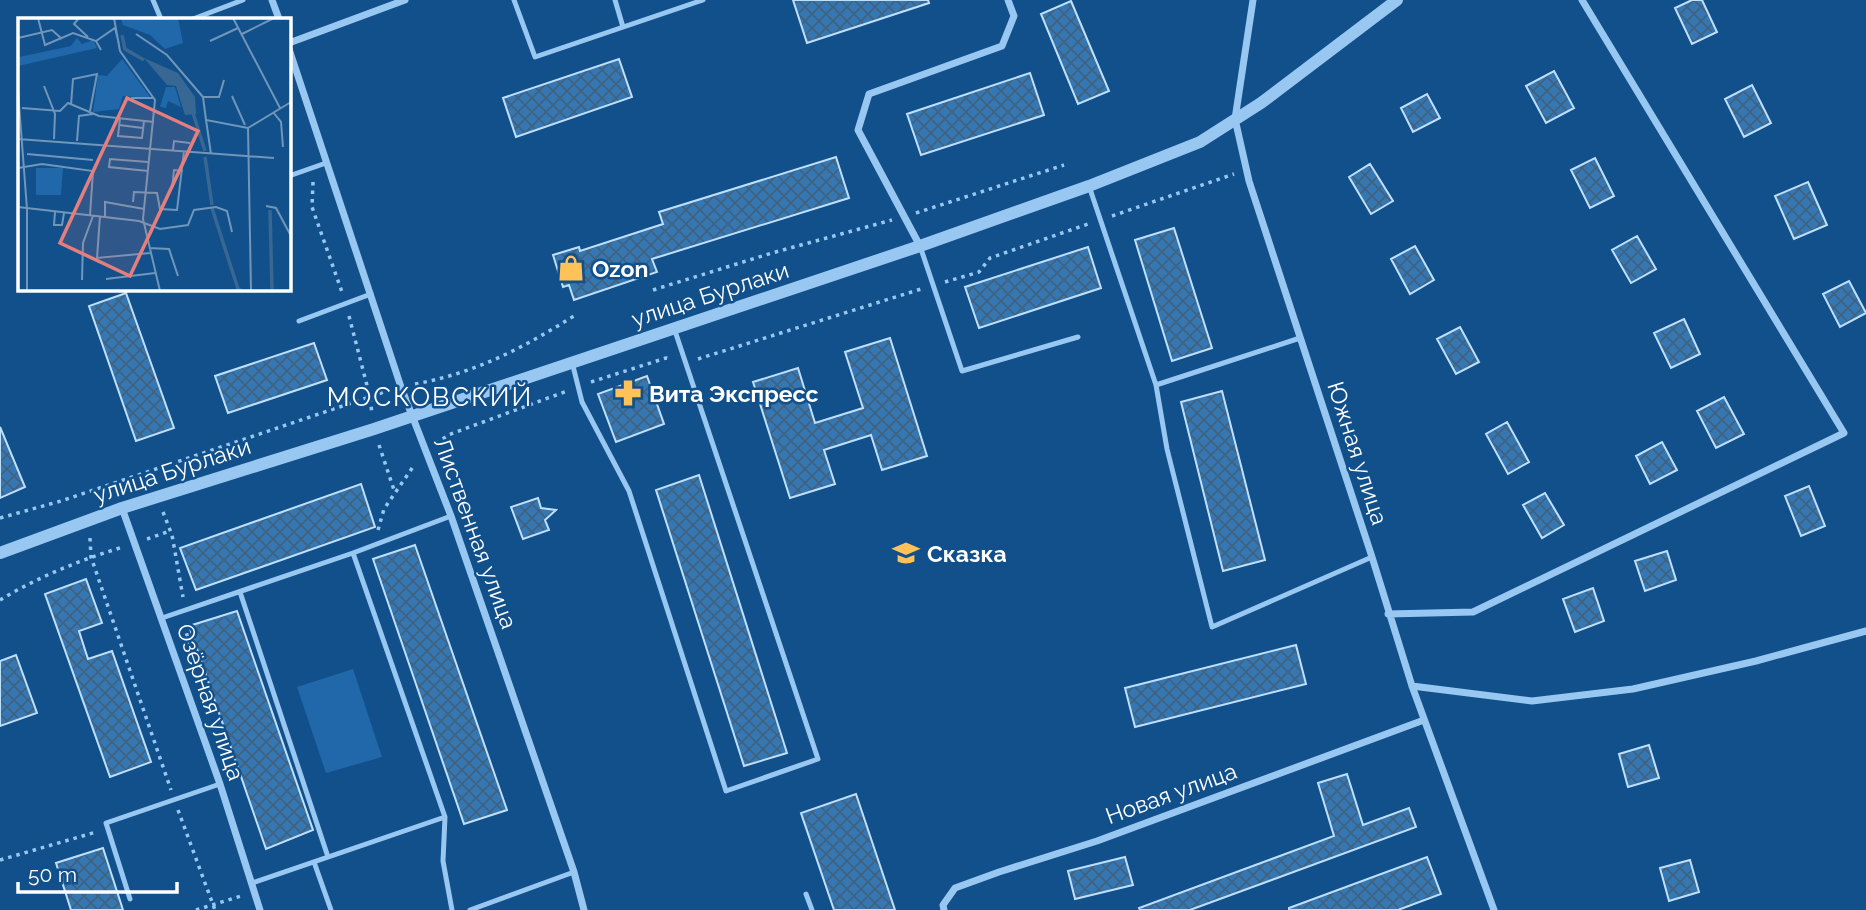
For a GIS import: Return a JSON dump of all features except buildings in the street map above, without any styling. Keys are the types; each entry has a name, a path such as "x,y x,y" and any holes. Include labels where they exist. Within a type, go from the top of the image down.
{"street":[{"path":"272,0 279,18"},
{"path":"290,43 405,0"},
{"path":"920,246 858,131 869,94 1002,46 1014,16 1008,0"},
{"name":"Южная улица","path":"1253,0 1235,119 1249,181 1373,557 1388,614 1412,686 1494,910"},
{"name":"улица Бурлаки","path":"0,553 157,496 413,415 920,246 1089,186 1200,142 1261,103 1397,0"},
{"path":"1388,614 1473,612 1844,433 1583,0"},
{"name":"Лиственная улица","path":"290,52 401,387 451,516 574,872 584,910"},
{"name":"Озёрная улица","path":"122,508 220,784 260,910"},
{"path":"1412,686 1532,701 1633,689 1756,661 1866,631"},
{"name":"Новая улица","path":"944,910 943,905 955,888 1097,841 1424,720"}],"lane":[{"path":"153,0 161,18"},
{"path":"196,18 243,0"},
{"path":"514,0 535,57 703,0"},
{"path":"615,0 623,27"},
{"path":"290,176 326,163"},
{"path":"1089,186 1156,385 1167,449 1212,627 1373,557"},
{"path":"920,246 962,371 1078,337"},
{"path":"299,321 372,294"},
{"path":"572,361 582,402 629,491 726,790 818,759 674,328"},
{"path":"1156,385 1300,338"},
{"path":"162,618 353,553 451,516"},
{"path":"353,553 445,817 443,861 452,910"},
{"path":"240,592 328,857"},
{"path":"130,899 106,823 220,784"},
{"path":"172,799 172,809"},
{"path":"252,883 445,817"},
{"path":"314,862 331,910"},
{"path":"470,910 574,872"},
{"path":"806,894 812,910"}],"path":[{"path":"653,290 772,253 904,217 1064,165"},
{"path":"314,167 312,207 346,304 370,397"},
{"path":"374,545 384,509 418,461 448,435 666,358 686,363 979,272"},
{"path":"0,518 61,501 401,387 440,380 498,360 577,314"},
{"path":"149,471 170,531 185,610"},
{"path":"0,600 38,579 91,557 170,531"},
{"path":"91,557 172,799 214,908"},
{"path":"0,860 108,829"},
{"path":"196,910 214,908 255,892"}],"shaded area":[{"path":"353,669 382,757 326,773 297,687"}],"place":[{"name":"Ozon","path":"571,268"},
{"name":"Вита Экспресс","path":"628,393"},
{"name":"Сказка","path":"906,553"}],"district":[{"name":"МОСКОВСКИЙ","path":"430,397"}]}
